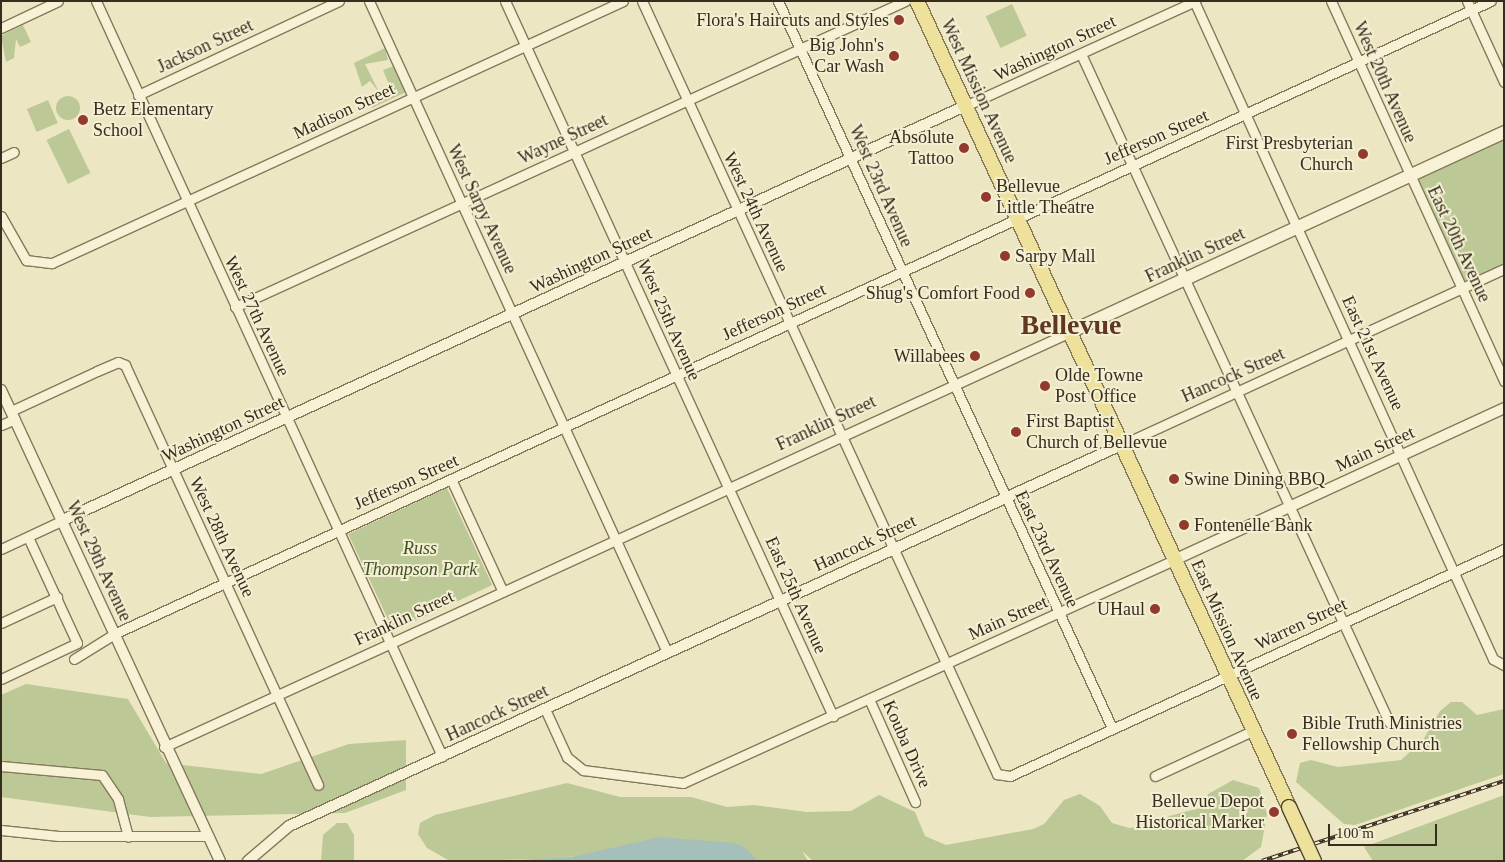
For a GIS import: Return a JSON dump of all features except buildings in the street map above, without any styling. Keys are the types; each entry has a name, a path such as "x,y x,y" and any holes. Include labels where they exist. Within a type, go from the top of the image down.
{"main road":[{"name":"West Mission Avenue","path":"917,1 1070,332"},
{"name":"Franklin Street","path":"1070,332 1504,132"},
{"name":"East Mission Avenue","path":"1070,332 1252,731 1314,861"}],"street":[{"path":"1,28 58,1"},
{"name":"West 27th Avenue","path":"96,1 337,531 442,756"},
{"name":"Jackson Street","path":"138,95 340,1"},
{"name":"West Sarpy Avenue","path":"369,1 667,652"},
{"name":"West 25th Avenue","path":"505,1 729,488"},
{"name":"Madison Street","path":"1,216 18,252 34,264 52,263 623,1"},
{"name":"West 24th Avenue","path":"642,1 993,768 1003,777"},
{"name":"West 23rd Avenue","path":"778,1 953,384"},
{"name":"Wayne Street","path":"235,307 905,1"},
{"name":"Washington Street","path":"1,549 1194,1"},
{"name":"East 21st Avenue","path":"1194,1 1402,454 1481,628 1493,659 1504,665"},
{"name":"West 20th Avenue","path":"1331,1 1409,175"},
{"path":"1467,1 1504,82"},
{"name":"Jefferson Street","path":"74,659 116,633 225,582 451,480 901,270 1491,1"},
{"path":"1081,54 1389,722"},
{"path":"1,158 14,152"},
{"name":"East 20th Avenue","path":"1409,175 1504,381"},
{"name":"Hancock Street","path":"248,861 289,826 1504,269"},
{"name":"Franklin Street","path":"164,748 953,384 1070,332"},
{"name":"West 28th Avenue","path":"13,415 97,371 118,362 125,365 318,785"},
{"name":"East 23rd Avenue","path":"953,384 1112,728"},
{"name":"West 29th Avenue","path":"1,390 61,521 116,633 117,646 164,748 220,861"},
{"name":"Main Street","path":"544,709 567,757 583,770 674,784 696,779 1504,408"},
{"path":"1,425 13,415"},
{"path":"451,480 503,592"},
{"name":"East 25th Avenue","path":"729,488 833,716"},
{"path":"1,679 77,643 28,537"},
{"name":"Warren Street","path":"1003,777 1504,549"},
{"path":"1,623 57,597"},
{"name":"Kouba Drive","path":"870,699 915,802"},
{"path":"1155,776 1252,731"},
{"path":"1,766 102,775 118,799 128,836"},
{"path":"1,830 128,836 208,836"}],"green space":[{"path":"1012,4 1027,36 1001,48 986,16"},
{"path":"23,25 31,42 20,47 16,39 14,58 6,62 1,36"},
{"path":"385,48 388,60 365,64 379,92 370,81 362,87 354,63"},
{"path":"394,66 406,92 372,108 368,100 390,87 383,70"},
{"path":"68,96 77,99 80,108 77,117 68,120 59,117 56,108 59,99"},
{"path":"48,100 58,123 37,132 27,109"},
{"path":"69,129 90,173 68,184 47,140"},
{"path":"1504,140 1504,269 1467,286 1419,179"},
{"name":"Russ Thompson Park","path":"447,488 492,585 393,631 348,534"},
{"path":"26,684 128,699 166,763 261,774 349,744 406,740 406,790 345,813 150,817 1,797 1,695"},
{"path":"1451,702 1462,702 1477,715 1504,709 1504,774 1355,825 1344,824 1296,782 1300,763 1311,760 1338,767 1401,760 1423,740 1440,711"},
{"path":"1233,780 1259,788 1267,814 1261,847 1242,861 813,861 802,851 808,861 758,861 734,843 543,859 450,861 427,848 418,834 420,823 435,815 567,783 620,797 691,797 727,807 754,805 807,812 851,811 879,795 915,812 925,836 946,845 1033,829 1044,824 1064,800 1080,794 1100,806 1112,823 1129,828 1155,826 1169,816 1204,807 1208,794"},
{"path":"1504,795 1504,861 1373,861 1364,847"},
{"path":"337,823 347,823 354,835 354,861 321,861 323,835"}],"water":[{"path":"660,837 734,843 746,848 758,861 501,861 571,857"}],"railway":[{"path":"1262,861 1504,781"}],"place":[{"name":"Flora's Haircuts and Styles","path":"899,20"},
{"name":"Big John's Car Wash","path":"894,56"},
{"name":"Betz Elementary School","path":"83,120"},
{"name":"Absolute Tattoo","path":"964,148"},
{"name":"First Presbyterian Church","path":"1363,154"},
{"name":"Bellevue Little Theatre","path":"986,197"},
{"name":"Sarpy Mall","path":"1005,256"},
{"name":"Shug's Comfort Food","path":"1030,293"},
{"name":"Willabees","path":"975,356"},
{"name":"Olde Towne Post Office","path":"1045,386"},
{"name":"First Baptist Church of Bellevue","path":"1016,432"},
{"name":"Swine Dining BBQ","path":"1174,479"},
{"name":"Fontenelle Bank","path":"1184,525"},
{"name":"UHaul","path":"1155,609"},
{"name":"Bible Truth Ministries Fellowship Church","path":"1292,734"},
{"name":"Bellevue Depot Historical Marker","path":"1274,812"}],"district":[{"name":"Bellevue","path":"1071,325"}]}
